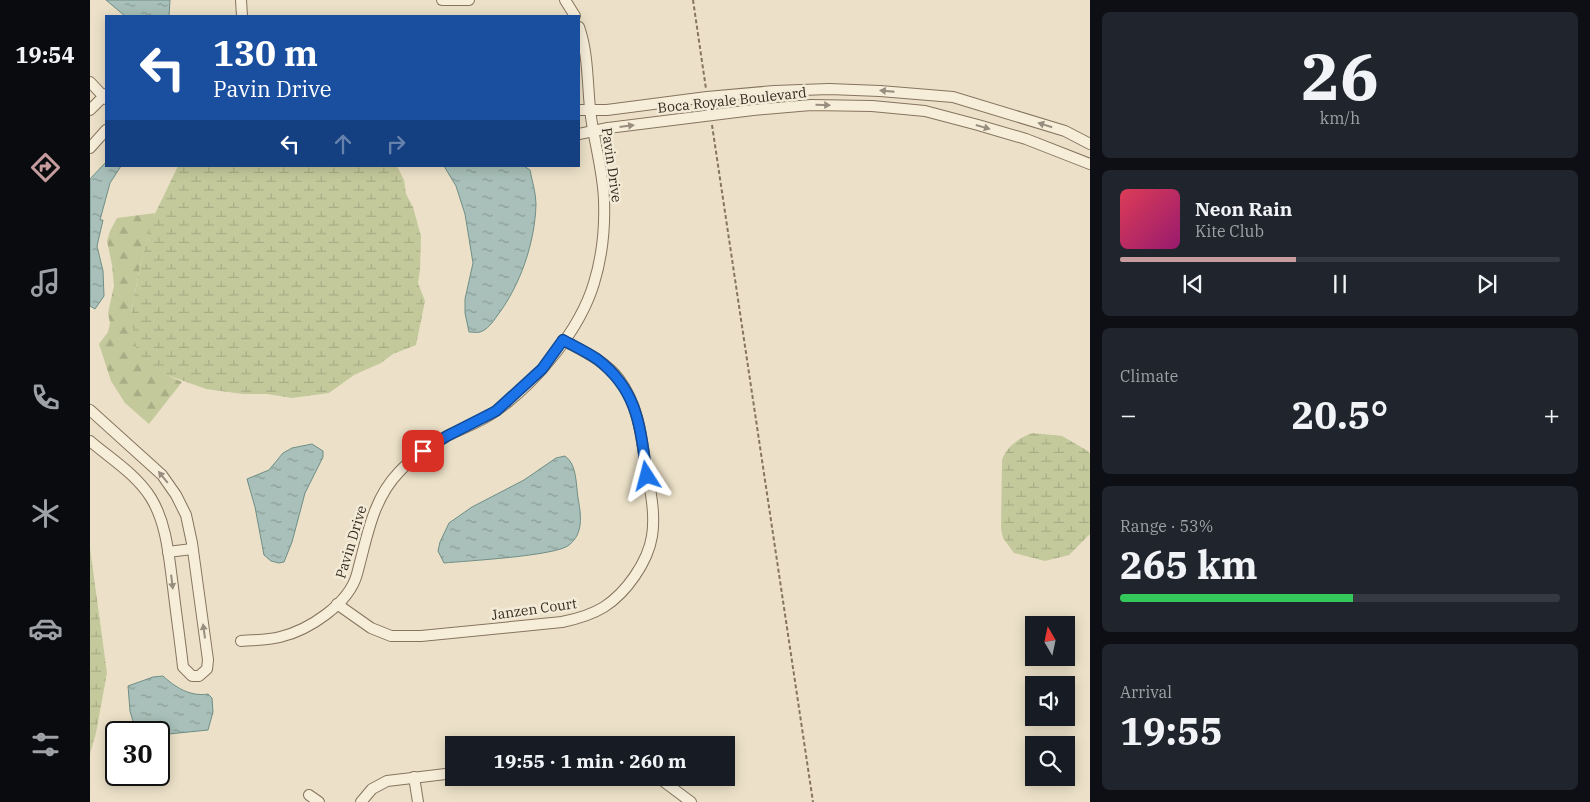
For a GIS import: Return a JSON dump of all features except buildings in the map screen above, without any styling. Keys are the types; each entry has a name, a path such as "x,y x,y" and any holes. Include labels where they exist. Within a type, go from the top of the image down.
{"street":[{"path":"241,0 242,15"},
{"path":"442,0 469,0"},
{"path":"565,0 574,15"},
{"name":"Pavin Drive","path":"241,642 280,637 306,628 338,604 351,589 357,576 371,519 383,492 399,472 423,451 447,436 496,411 542,369 580,316 594,284 600,255 604,198 580,32"},
{"path":"90,82 105,96 90,110"},
{"name":"Boca Royale Boulevard","path":"580,110 607,110 707,97 774,91 829,89 880,91 953,97 1065,131 1090,144"},
{"name":"Boca Royale Boulevard","path":"580,134 608,128 753,110 810,105 872,106 925,111 1026,139 1090,164"},
{"path":"90,148 105,131"},
{"name":"Janzen Court","path":"338,604 378,631 391,636 421,636 562,622 583,617 605,606 623,590 642,566 652,537 653,512 639,420 630,397 618,378 596,358 563,340"},
{"path":"90,410 162,475 176,495 186,515 208,660 207,669 199,676 192,676 183,666 168,552 161,521 152,499 139,482 121,465 90,441"},
{"path":"168,552 192,549"},
{"path":"361,802 379,784 387,781 445,774"},
{"path":"414,777 418,802"},
{"path":"672,786 691,802"},
{"path":"309,795 318,802"}],"lane":[{"path":"707,97 710,115"}],"path":[{"path":"693,0 707,97"},
{"path":"710,115 813,802"}],"green space":[{"path":"178,167 398,167 404,180 406,194 413,207 421,236 418,283 425,301 416,345 393,354 381,363 354,375 329,393 292,398 206,389 142,366 136,347 131,314 140,266 153,218"},
{"path":"155,213 140,266 131,314 165,374 182,382 149,424 125,403 111,381 99,344 108,332 110,323 108,313 114,286 107,241 110,231 117,218"},
{"path":"1032,433 1062,436 1090,454 1090,534 1069,555 1045,561 1014,553 1003,538 1001,528 1002,460 1014,444"},
{"path":"90,548 107,673 96,733 90,754"}],"water":[{"path":"106,0 170,0 169,15 124,15"},
{"path":"105,163 105,167 120,167 110,183 100,220 103,220 97,246 103,271 104,296 95,309 90,306 90,179"},
{"path":"445,167 526,167 530,170 534,187 535,219 525,263 513,291 494,321 485,330 480,332 469,332 465,313 465,299 473,263 465,214 456,186"},
{"path":"312,444 323,451 323,457 305,493 292,542 284,562 271,561 264,555 255,507 247,479 269,470 283,453 292,448"},
{"path":"565,456 574,469 580,517 577,535 569,545 561,549 530,555 444,563 438,551 449,523 472,507 524,480 556,458"},
{"path":"163,676 189,693 208,694 212,698 213,712 208,730 170,734 170,721 133,721 128,686 153,677"}],"route":[{"path":"423,451 447,436 496,411 542,369 563,340 596,358 618,378 630,397 639,420 647,476"}]}
